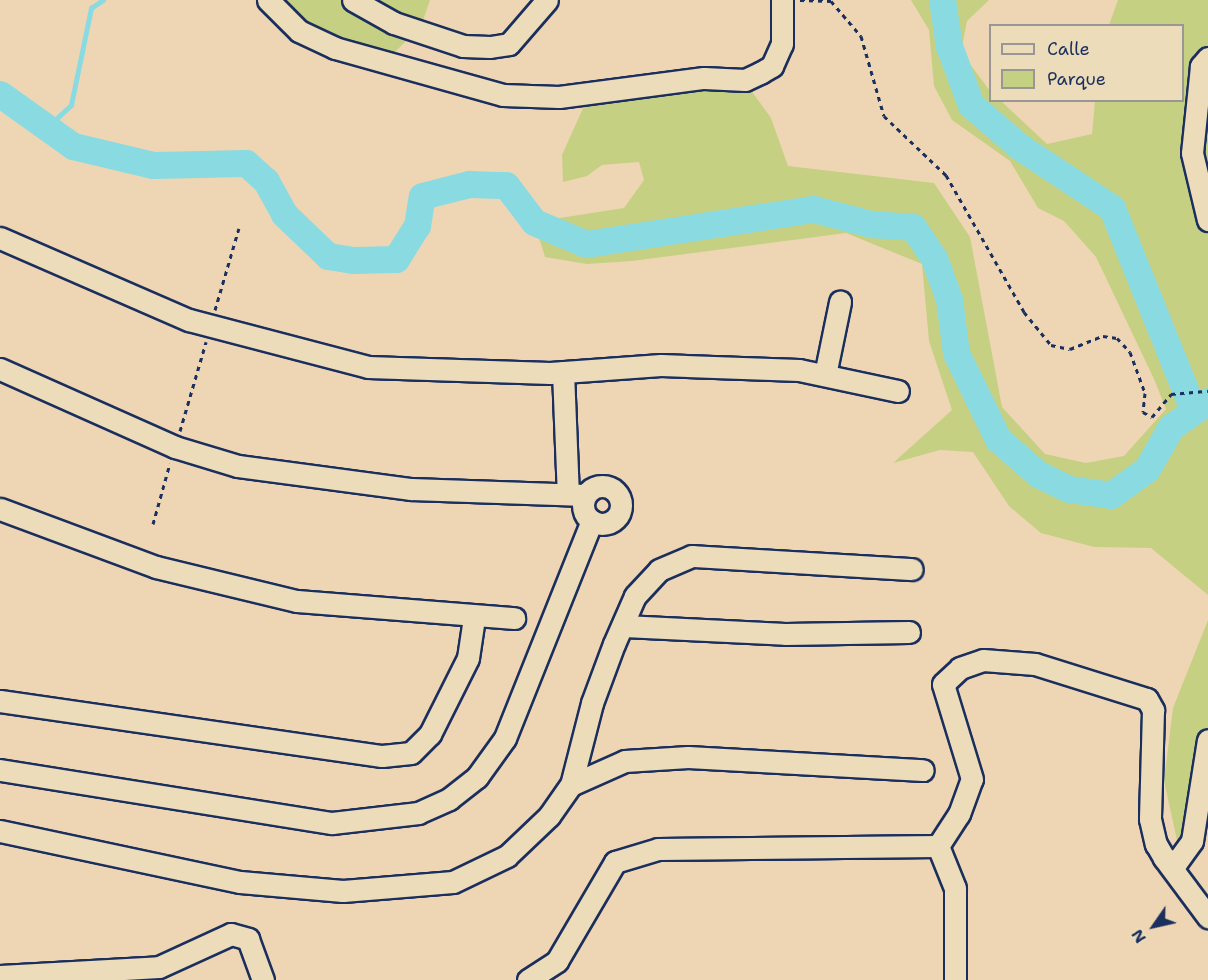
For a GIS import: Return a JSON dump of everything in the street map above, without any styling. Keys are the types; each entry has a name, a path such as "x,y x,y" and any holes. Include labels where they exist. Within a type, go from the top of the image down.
{"street":[{"path":"268,0 299,31 346,51 503,95 559,97 752,77 778,56 782,0"},
{"path":"353,0 394,23 463,46 481,47 509,44 542,2"},
{"path":"1208,58 1201,66 1192,153 1208,220"},
{"path":"0,238 210,327 368,367 563,372 661,365 825,375 898,392"},
{"path":"825,375 840,302"},
{"path":"0,369 175,447 238,466 411,489 577,495 601,486 618,495 618,514 611,521 592,521 585,514 577,495 563,372"},
{"path":"0,509 156,567 297,601 474,618 514,618"},
{"path":"0,770 332,823 428,808 477,777 505,738 592,521"},
{"path":"0,831 240,882 343,891 453,882 507,856 549,816 571,785 592,703 635,596 659,570 692,556 912,569"},
{"path":"0,701 382,756 411,753 430,734 468,658 474,618"},
{"path":"624,626 785,634 909,632"},
{"path":"938,846 959,814 972,779 943,684 960,668 983,660 1035,664 1096,679 1147,699 1153,710 1150,819 1164,858 1208,917"},
{"path":"1164,858 1176,863 1192,841 1208,740"},
{"path":"571,785 625,761 688,757 923,770"},
{"path":"528,980 557,961 615,862 658,849 938,846"},
{"path":"938,846 955,888 955,980"},
{"path":"0,976 159,967 231,934 248,939 263,980"}],"path":[{"path":"800,0 831,1 861,36 884,116 946,175 1024,312 1051,345 1070,349 1103,336 1117,338 1130,352 1145,393 1143,412 1152,417 1171,394 1208,391"},
{"path":"153,524 239,228"}],"green space":[{"path":"266,0 430,0 421,26 384,63 332,46"},
{"path":"911,0 989,0 967,21 961,52 989,90 989,102 1002,102 1047,144 1092,134 1095,102 1184,102 1184,24 1109,24 1118,0 1208,0 1208,595 1151,548 1094,547 1041,533 1009,506 973,452 940,450 893,463 952,410 929,341 922,264 846,233 632,261 587,264 545,257 534,222 624,208 644,180 639,162 602,165 587,176 563,182 562,155 584,106 655,81 742,78 771,118 788,166 934,183 970,237 1002,407 1045,454 1086,463 1124,456 1166,409 1154,379 1096,257 1064,221 1038,208 1010,161 952,120 934,86 929,30"},
{"path":"1208,620 1208,745 1184,812 1191,845 1182,863 1164,781 1173,708"}],"waterway":[{"path":"36,121 55,120 71,105 91,8 103,0"},
{"path":"942,0 949,46 971,105 1020,147 1112,208 1193,410"},
{"path":"0,94 73,146 153,165 246,163 266,181 284,214 328,256 354,260 396,259 417,226 422,196 469,184 506,185 534,222 586,244 813,209 871,224 913,227 934,258 949,299 956,353 998,439 1038,474 1069,489 1111,495 1147,469 1171,427 1208,401"}]}
